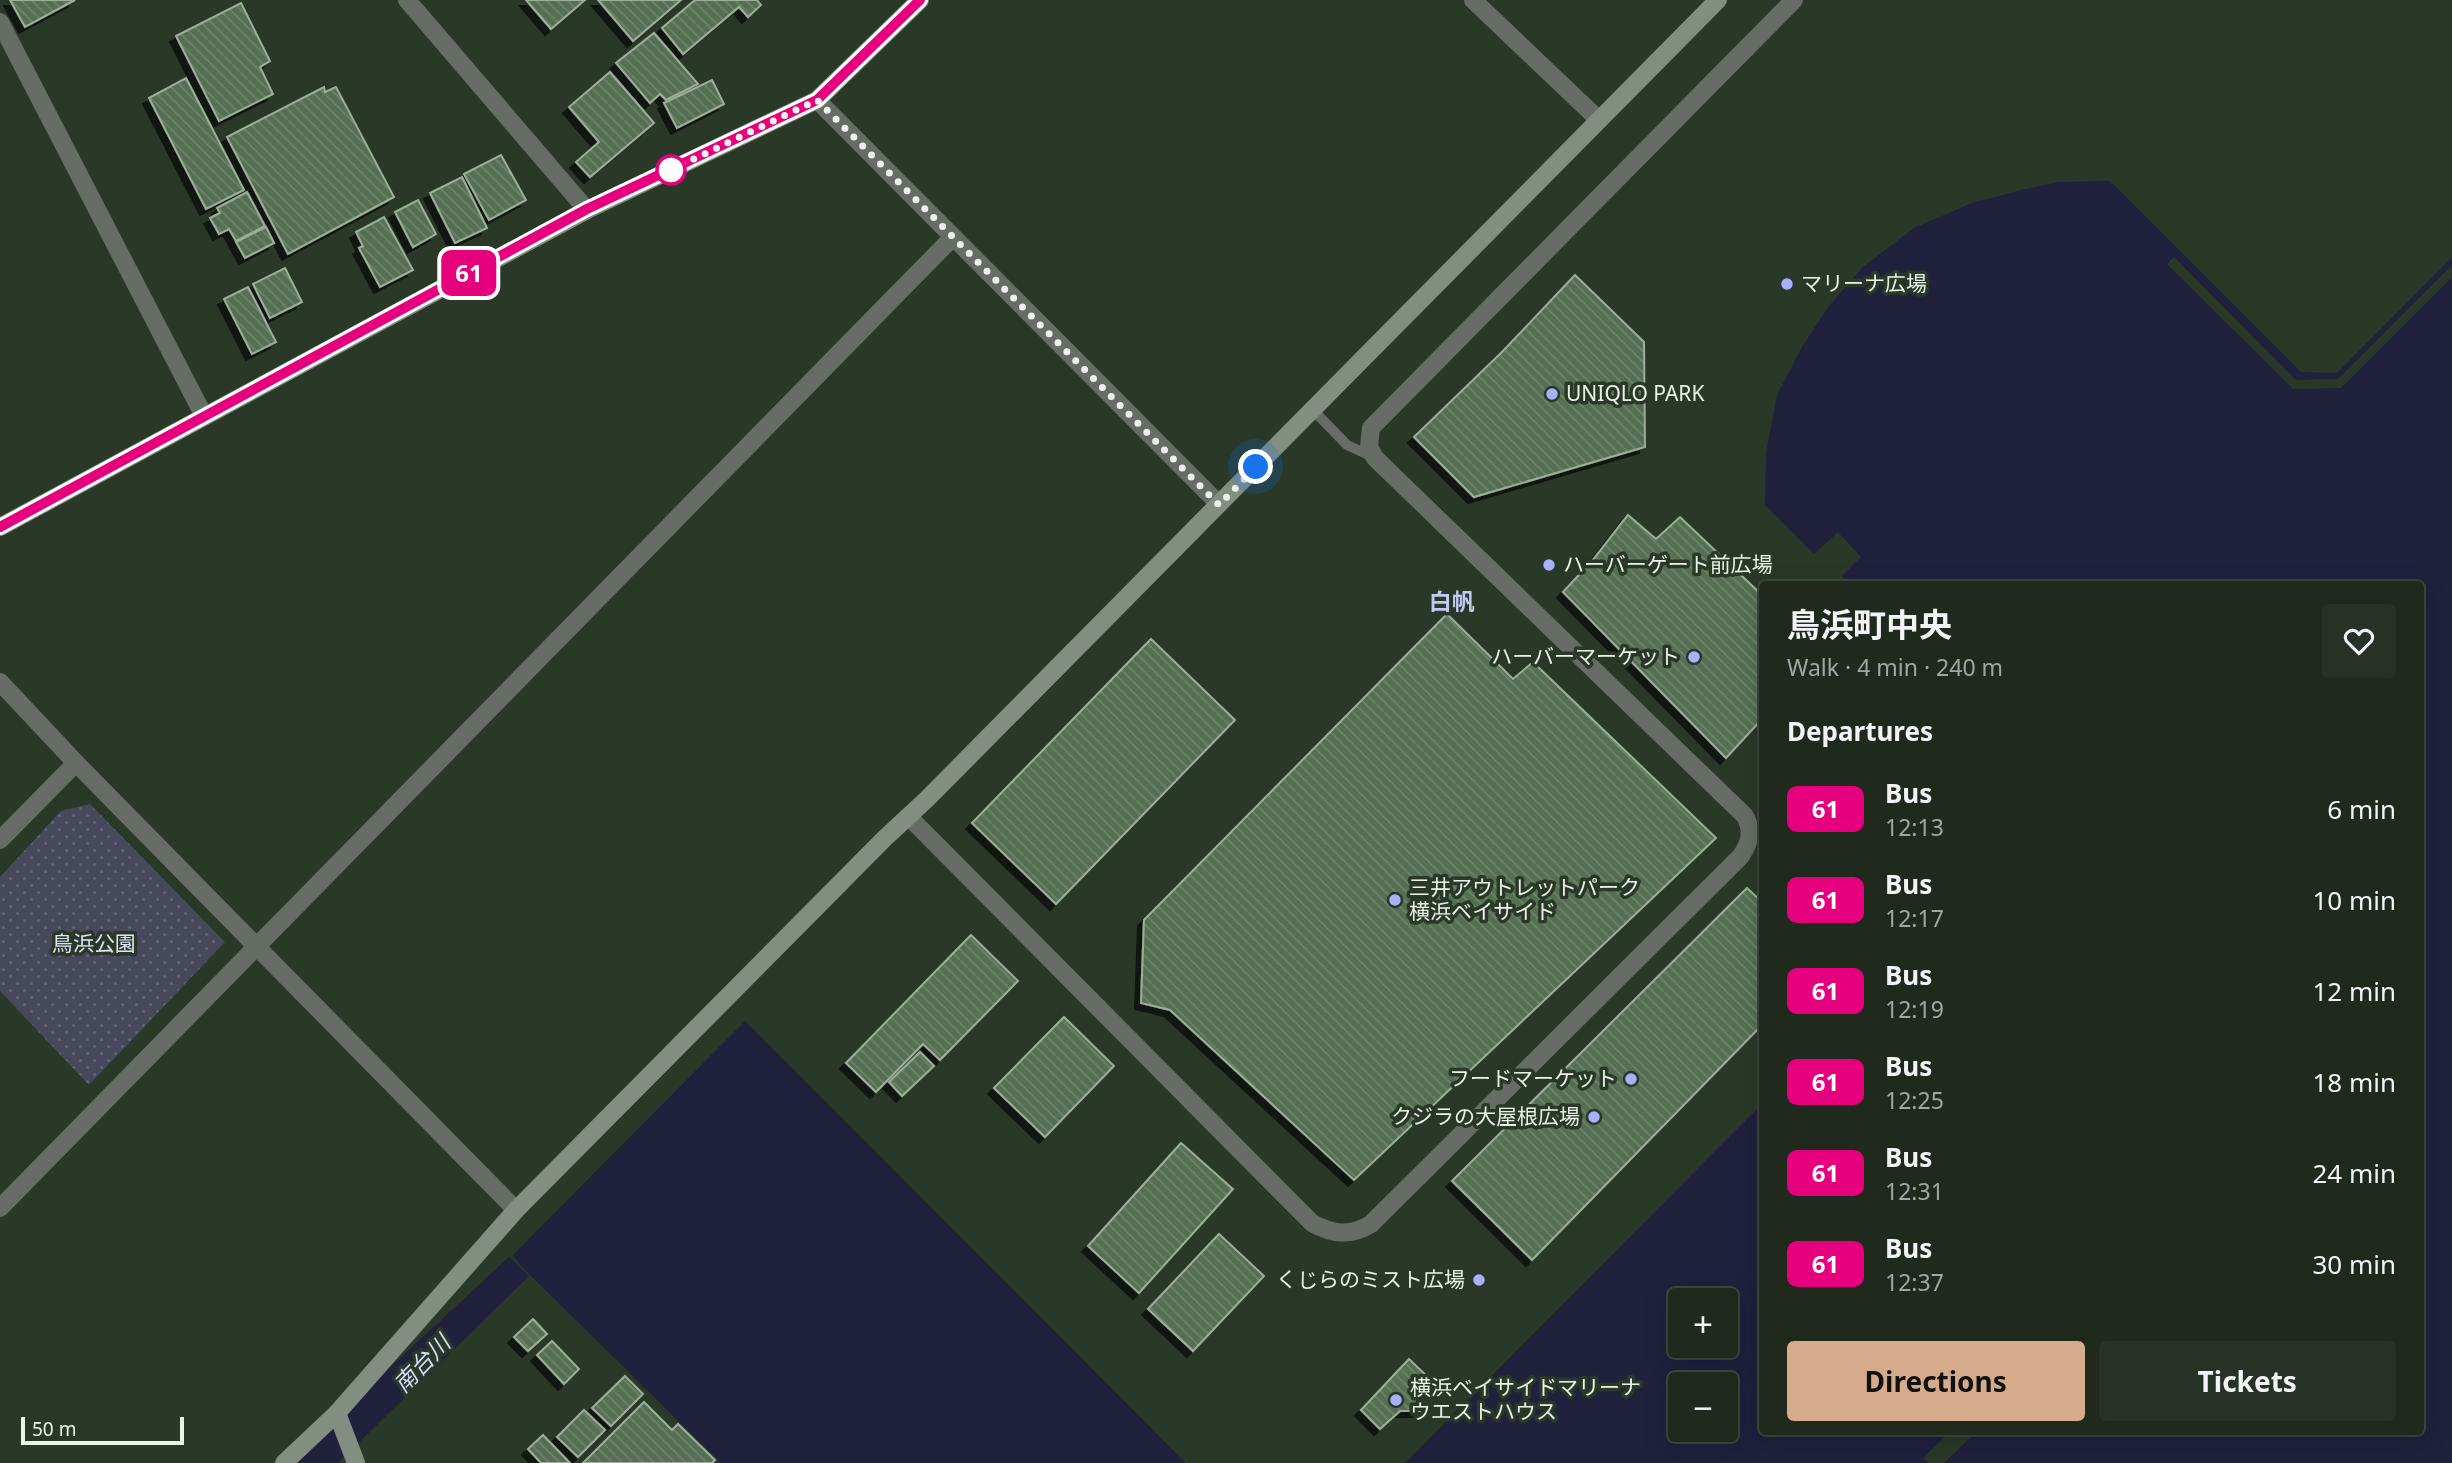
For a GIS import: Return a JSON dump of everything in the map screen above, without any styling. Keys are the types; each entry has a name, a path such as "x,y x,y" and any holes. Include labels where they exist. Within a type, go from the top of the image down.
{"street":[{"path":"407,0 587,209"},
{"path":"0,527 587,209 817,100 920,0"},
{"path":"1472,0 1599,120"},
{"path":"284,1463 337,1413 516,1210 1718,0"},
{"path":"909,817 1312,1223 1326,1231 1346,1233 1359,1231 1371,1224 1741,856 1749,842 1749,824 1745,816 1375,458 1369,447 1371,428 1794,0"},
{"path":"0,22 204,416"},
{"path":"817,100 1219,505"},
{"path":"0,1208 953,237"},
{"path":"0,682 76,763 516,1210"},
{"path":"0,840 76,763"},
{"path":"337,1413 356,1463"}],"lane":[{"path":"1313,410 1348,445 1375,458"}],"green space":[{"name":"鳥浜公園","path":"90,804 225,942 89,1085 0,991 0,877 61,811"}],"water":[{"path":"2110,181 2301,372 2337,373 2452,257 2452,1463 1405,1463 1759,1107 1759,1435 2424,1435 2424,581 1847,581 1842,576 1861,557 1838,532 1814,554 1765,505 1766,454 1777,395 1802,347 1829,306 1863,267 1914,228 1972,203 2059,182"},
{"path":"745,1021 1186,1463 721,1463 520,1265 513,1255"},
{"name":"南台川","path":"509,1257 529,1276 338,1463 287,1463"}],"pier":[{"path":"2174,257 2296,380 2338,379 2452,265 2452,277 2341,388 2293,389 2167,264"},
{"path":"1947,1435 1973,1435 1944,1463 1929,1463 1923,1458"}],"building":[{"path":"10,0 75,0 25,27"},
{"path":"526,0 585,0 551,29"},
{"path":"598,0 681,0 633,41"},
{"path":"695,0 757,0 761,5 748,17 739,7 683,54 662,28"},
{"path":"241,3 270,61 260,67 273,94 219,121 176,36"},
{"path":"654,33 698,84 666,100 660,94 650,103 616,63"},
{"path":"610,72 654,123 590,177 576,162 599,142 569,107"},
{"path":"186,78 244,190 206,209 149,98"},
{"path":"712,80 724,104 677,128 664,103"},
{"path":"324,87 325,92 336,87 394,197 288,254 227,137"},
{"path":"501,155 526,200 489,220 464,174"},
{"path":"462,177 487,228 455,243 430,193"},
{"path":"247,192 265,226 236,241 229,229 219,234 210,218 220,213 217,208"},
{"path":"418,200 436,234 413,247 395,212"},
{"path":"384,217 413,270 380,287 359,248 363,246 356,232"},
{"path":"266,227 274,243 245,258 236,242"},
{"path":"285,268 302,302 270,318 253,284"},
{"name":"UNIQLO PARK","path":"1575,275 1644,342 1645,447 1474,497 1414,437 1503,351"},
{"path":"248,287 276,342 252,354 224,299"},
{"name":"ハーバーマーケット","path":"1628,515 1656,539 1680,517 1759,592 1759,722 1726,758 1563,592 1592,561"},
{"name":"三井アウトレットパーク 横浜ベイサイド","path":"1447,614 1513,679 1533,662 1716,838 1354,1180 1170,1010 1141,1003 1144,920"},
{"path":"1151,639 1235,720 1056,904 972,823"},
{"name":"フードマーケット","path":"1747,888 1759,899 1759,1028 1532,1260 1452,1181"},
{"path":"971,935 1018,981 940,1060 923,1044 876,1092 846,1063"},
{"path":"1064,1017 1114,1066 1045,1137 994,1088"},
{"path":"920,1052 934,1066 902,1096 889,1082"},
{"path":"1181,1143 1233,1189 1139,1293 1088,1246"},
{"path":"1219,1234 1264,1276 1193,1351 1148,1309"},
{"path":"533,1319 547,1334 528,1351 514,1337"},
{"path":"552,1341 579,1369 564,1384 537,1355"},
{"name":"横浜ベイサイドマリーナ ウエストハウス","path":"1409,1359 1430,1379 1422,1390 1420,1411 1400,1411 1380,1429 1361,1410"},
{"path":"625,1376 643,1394 611,1426 592,1408"},
{"path":"644,1402 672,1430 678,1424 715,1460 712,1463 583,1463"},
{"path":"584,1410 605,1430 578,1457 557,1437"},
{"path":"543,1435 570,1463 541,1463 528,1449"}],"bus line":[{"name":"61","path":"0,527 587,209 817,100 920,0"}],"place":[{"name":"マリーナ広場","path":"1787,284"},
{"name":"UNIQLO PARK","path":"1552,394"},
{"name":"ハーバーゲート前広場","path":"1549,565"},
{"name":"ハーバーマーケット","path":"1694,657"},
{"name":"三井アウトレットパーク 横浜ベイサイド","path":"1395,900"},
{"name":"フードマーケット","path":"1631,1079"},
{"name":"クジラの大屋根広場","path":"1594,1117"},
{"name":"くじらのミスト広場","path":"1479,1280"},
{"name":"横浜ベイサイドマリーナ ウエストハウス","path":"1396,1400"}],"district":[{"name":"白帆","path":"1452,602"}],"route":[{"path":"671,170 817,100 1219,505 1256,467"}]}
